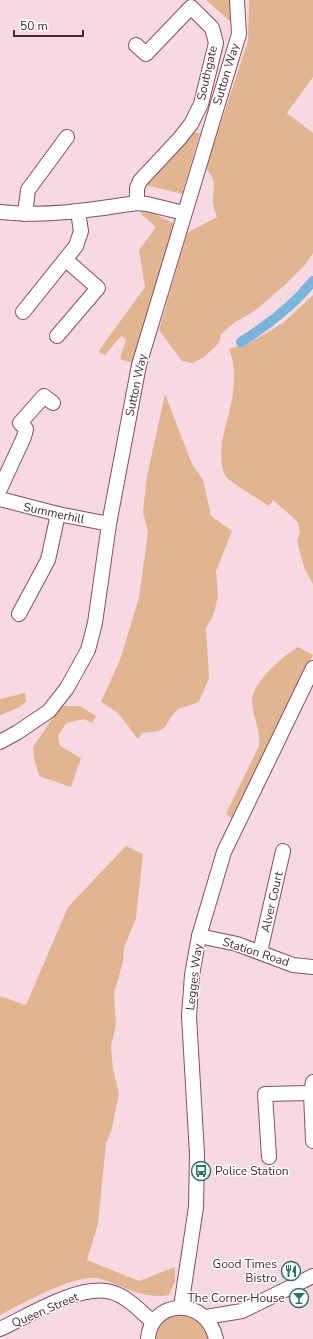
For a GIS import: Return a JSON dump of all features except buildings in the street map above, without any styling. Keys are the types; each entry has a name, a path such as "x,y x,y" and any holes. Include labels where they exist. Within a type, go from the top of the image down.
{"street":[{"name":"Sutton Way","path":"0,742 18,732 48,711 78,672 88,650 95,623 109,524 139,365 238,34 237,0"},
{"name":"Southgate","path":"136,45 146,54 191,7 212,28 216,43 200,104 191,124 140,181 137,188 137,204"},
{"path":"25,214 28,190 67,137"},
{"path":"0,212 25,214 78,212 147,204 184,213"},
{"path":"23,312 66,260 79,239 81,231 78,212"},
{"path":"56,336 98,288 66,260"},
{"path":"0,488 24,437 26,429 20,422 44,396 53,403"},
{"name":"Summerhill","path":"0,500 58,514 109,524"},
{"path":"20,614 48,560 58,514"},
{"name":"Legges Way","path":"181,1308 196,1207 196,1154 189,1016 192,975 199,936 224,852 313,668"},
{"name":"Alver Court","path":"260,952 284,851"},
{"name":"Station Road","path":"199,936 237,944 293,965 313,967"},
{"path":"269,1157 265,1094 312,1088 313,1141"},
{"path":"206,1317 242,1311 313,1276"},
{"name":"Queen Street","path":"0,1329 64,1299 92,1291 111,1292 124,1298 153,1322"},
{"path":"148,1339 148,1332 153,1322 161,1314 172,1309 181,1308 194,1310 206,1317 213,1328 216,1339"}],"shaded area":[{"path":"206,0 231,0 232,23"},
{"path":"249,0 313,0 313,77 287,113 313,133 313,253 305,265 285,285 253,312 235,322 221,334 219,343 203,358 192,363 182,361 159,330 187,233 217,217 213,203 214,183 206,168 248,41"},
{"path":"193,133 200,133 182,194 146,185"},
{"path":"145,209 175,224 133,363 120,359 126,339 121,336 105,355 98,352 145,287 139,250 156,227 140,213"},
{"path":"313,295 313,584 304,567 297,541 300,533 298,522 273,500 269,506 227,478 222,467 221,454 222,441 233,395 234,384 234,372 229,349 251,342 283,323"},
{"path":"165,394 192,464 203,480 211,516 232,531 216,571 218,597 213,616 206,628 209,678 199,702 178,709 165,727 159,731 142,733 138,739 118,713 101,702 120,660 139,598 148,532 143,512 147,476"},
{"path":"298,647 313,655 234,820 226,814 259,746 259,734 252,706 254,693 263,677 285,656"},
{"path":"25,693 26,702 18,708 0,715 0,699"},
{"path":"61,706 80,706 96,716 92,723 84,719 66,723 58,736 60,746 81,758 71,787 39,776 34,758 33,747"},
{"path":"126,846 143,854 136,918 124,948 123,962 114,993 116,1025 111,1047 113,1069 119,1094 111,1132 106,1143 98,1224 87,1260 139,1281 175,1267 175,1281 169,1295 151,1296 134,1292 101,1279 91,1278 78,1280 50,1290 0,1315 0,996 26,1005 68,907"},
{"path":"176,1313 197,1316 211,1339 153,1339 158,1326 168,1317"}],"waterway":[{"path":"241,342 280,314 297,299 313,281"}],"place":[{"name":"Police Station","path":"201,1171"},
{"name":"Good Times Bistro","path":"291,1271"},
{"name":"The Corner House","path":"299,1298"}]}
